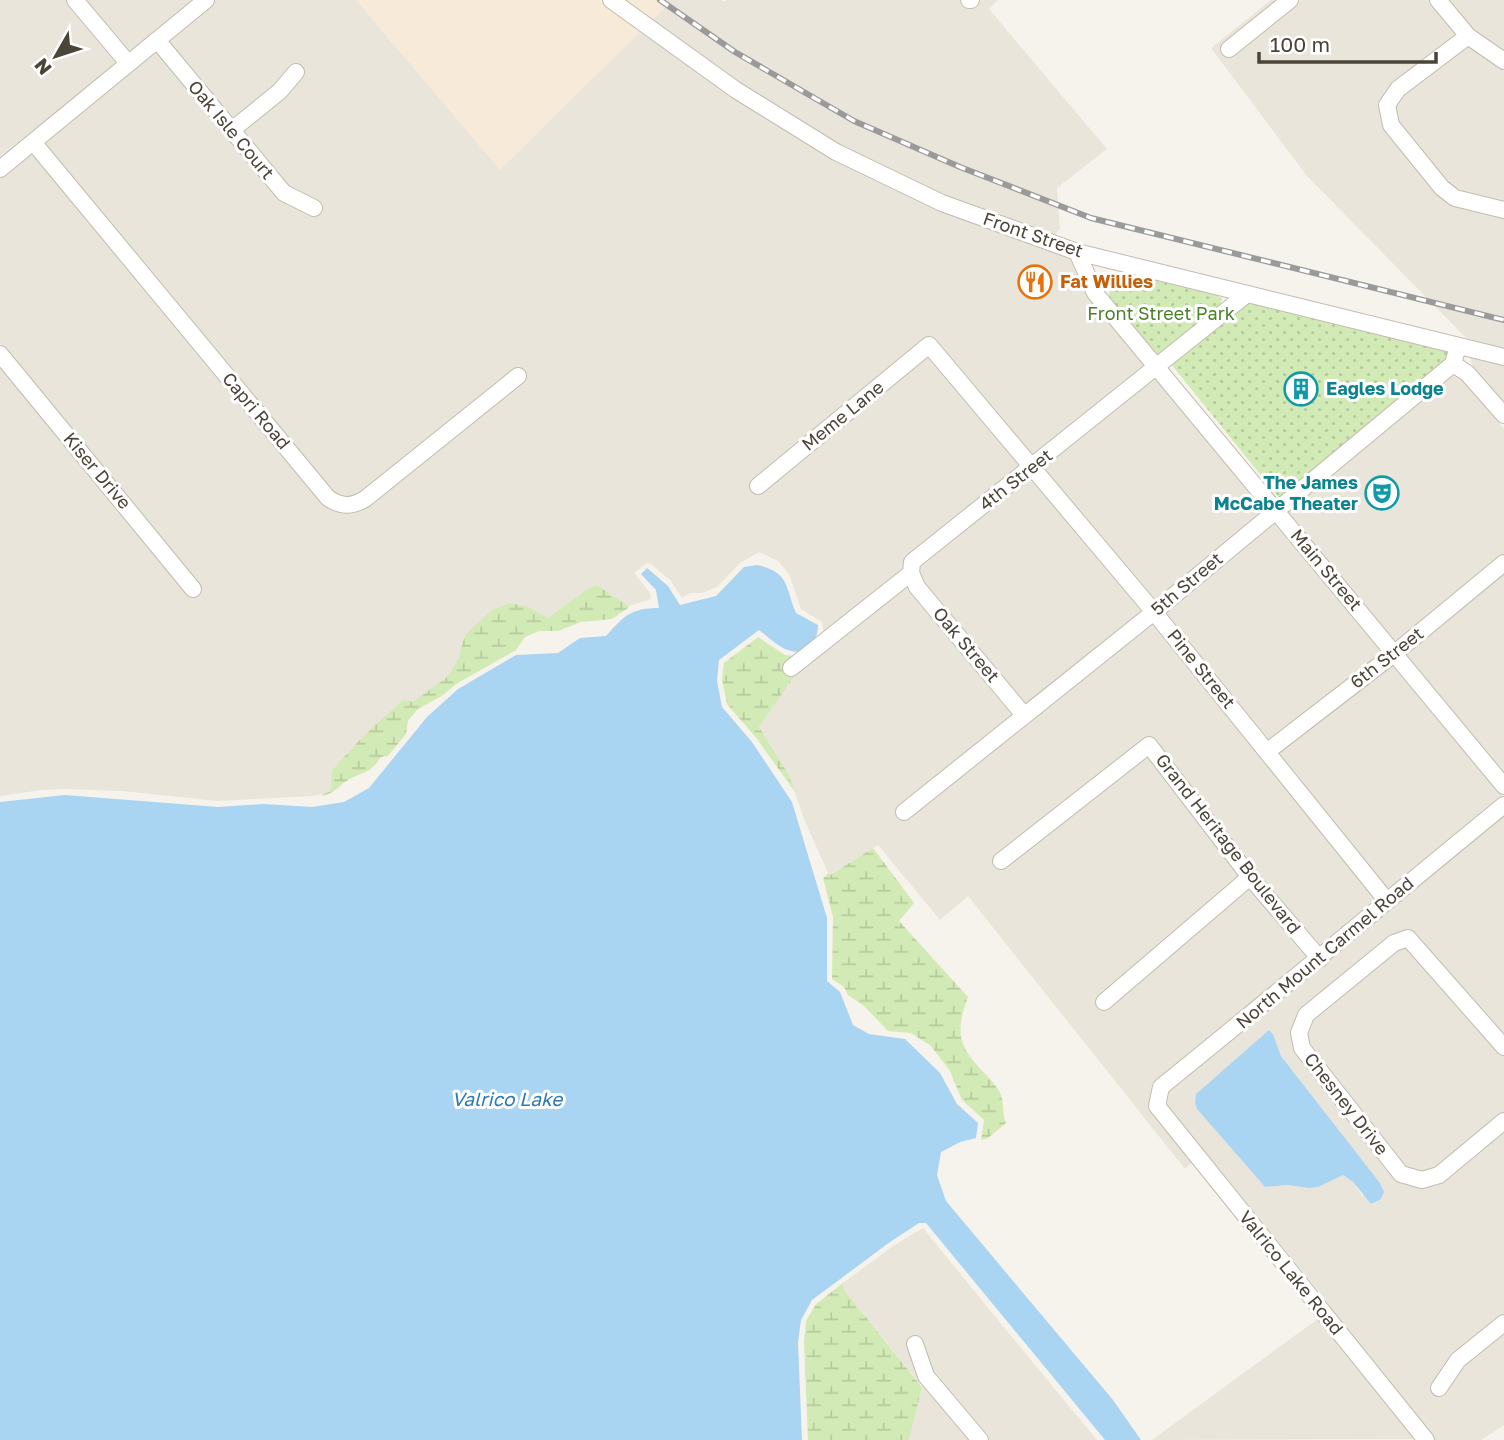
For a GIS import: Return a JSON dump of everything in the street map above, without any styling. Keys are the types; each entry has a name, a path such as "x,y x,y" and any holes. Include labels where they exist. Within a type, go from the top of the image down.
{"street":[{"path":"75,0 128,64"},
{"path":"0,169 206,0"},
{"name":"Front Street","path":"611,0 736,90 836,152 942,203 1077,252 1504,357"},
{"path":"1229,48 1290,0"},
{"path":"1437,0 1468,36 1504,61"},
{"path":"1468,36 1398,89 1387,105 1391,125 1455,198 1504,210"},
{"name":"Oak Isle Court","path":"157,40 284,193 314,208"},
{"path":"232,130 280,91 296,72"},
{"name":"Capri Road","path":"33,142 328,498 338,505 357,504 365,499 518,376"},
{"name":"Main Street","path":"1077,252 1095,293 1504,786"},
{"name":"4th Street","path":"791,668 911,573 912,562 1247,294"},
{"name":"Pine Street","path":"929,345 1154,612 1387,901"},
{"name":"Meme Lane","path":"758,486 929,345"},
{"path":"1458,346 1453,364 1467,373 1504,415"},
{"name":"Kiser Drive","path":"0,354 193,589"},
{"name":"5th Street","path":"904,812 1154,612 1453,364"},
{"name":"6th Street","path":"1268,751 1395,653 1504,563"},
{"name":"Oak Street","path":"911,573 917,587 1024,715"},
{"name":"Grand Heritage Boulevard","path":"1001,861 1149,745 1250,877 1320,959"},
{"name":"North Mount Carmel Road","path":"1157,1106 1161,1087 1504,806"},
{"path":"1104,1002 1250,877"},
{"name":"Chesney Drive","path":"1504,1046 1408,938 1394,943 1306,1015 1299,1033 1302,1048 1401,1174 1422,1180 1439,1175 1504,1121"},
{"name":"Valrico Lake Road","path":"1157,1106 1426,1440"},
{"path":"1439,1388 1458,1360 1504,1323"},
{"path":"915,1344 926,1376 980,1440"}],"shaded area":[{"path":"0,0 198,0 0,156"},
{"path":"216,0 356,0 500,169 641,31 732,96 1072,257 1149,367 1033,459 930,336 749,485 757,494 927,354 1022,468 824,635 822,622 801,609 789,574 778,561 759,552 740,563 717,587 702,593 690,593 682,598 671,581 647,563 635,574 650,593 651,599 629,606 597,585 587,589 548,618 529,607 465,635 458,659 447,677 413,703 403,700 369,730 332,770 330,792 313,796 218,801 122,791 66,789 0,796 0,365 191,598 202,590 0,343 0,177 32,151 322,502 369,504 527,377 519,367 362,494 348,499 333,493 42,142 156,49 279,197 316,217 323,205 289,187 241,131 284,96 304,70 295,64 276,87 233,121 166,40"},
{"path":"356,0 599,0 641,31 500,170"},
{"path":"622,0 658,0 666,6 651,21"},
{"path":"658,0 960,0 969,10 980,0 998,0 989,9 1107,149 1057,188 1060,229 1054,236 946,197 840,146 740,85 651,21 665,7"},
{"path":"1271,0 1281,0 1221,49 1228,58 1301,0 1428,0 1459,36 1381,103 1437,192 1504,217 1504,350 1470,342 1307,176 1211,48"},
{"path":"1447,0 1504,0 1504,53 1473,31"},
{"path":"1468,44 1504,69 1504,203 1459,192 1447,183 1397,122 1394,106 1402,93"},
{"path":"1470,356 1504,364 1504,407 1473,370"},
{"path":"1458,364 1462,378 1504,429 1504,557 1396,644 1286,510"},
{"path":"1156,376 1268,509 1155,603 1041,468"},
{"path":"1030,477 1145,611 1025,706 923,583 917,571 918,565"},
{"path":"1275,519 1386,652 1269,743 1163,612"},
{"path":"1504,572 1504,775 1404,653"},
{"path":"908,583 1014,715 896,811 903,821 1152,621 1378,901 1321,950 1145,740 992,860 1000,870 1147,754 1241,877 1095,1002 1103,1010 1248,887 1311,959 1148,1105 1149,1111 1153,1112 1193,1162 1185,1169 968,896 940,920 878,845 829,875 804,819 789,775 759,727 798,671"},
{"path":"1393,662 1504,798 1388,892 1277,752"},
{"path":"1504,814 1504,1036 1413,933 1293,1032 1420,1186 1504,1129 1504,1315 1454,1356 1430,1390 1441,1396 1463,1364 1504,1331 1504,1425 1481,1440 1435,1440 1343,1326 1322,1295 1164,1104 1167,1090 1319,968","holes":["1273,1034 1281,1056 1380,1183 1363,1197 1353,1182 1343,1175 1309,1188 1287,1185 1265,1187 1197,1109 1197,1094 1209,1082"]},
{"path":"1405,945 1504,1057 1504,1113 1437,1170 1422,1173 1405,1169 1308,1044 1306,1033 1311,1018"},
{"path":"923,1228 1097,1440 989,1440 932,1372 919,1336 907,1341 921,1380 971,1440 909,1440 922,1386 844,1290 843,1283 893,1246"},
{"path":"1319,1318 1417,1439 1152,1440"}],"green space":[{"name":"Front Street Park","path":"1133,275 1217,295 1222,299 1220,307 1159,355 1149,351 1110,303 1109,293 1114,286"},
{"path":"1248,301 1451,351 1443,365 1280,499 1171,364"},
{"path":"597,585 629,606 628,608 612,619 581,622 558,631 539,631 525,637 516,650 417,710 408,721 406,734 388,756 381,757 370,769 348,780 334,791 323,796 322,794 330,792 332,770 369,730 403,700 413,702 447,677 458,659 465,635 492,610 509,603 529,607 548,618 587,589"},
{"path":"758,637 785,655 797,656 782,668 790,677 798,671 759,727 789,775 795,792 757,739 727,704 722,680 724,663"},
{"path":"873,848 914,903 899,921 968,997 961,1020 961,1038 969,1055 1000,1092 1006,1123 988,1138 981,1140 984,1120 962,1100 950,1071 931,1046 911,1033 888,1031 864,1006 848,995 844,987 832,979 833,917 823,878"},
{"path":"843,1283 844,1290 922,1387 909,1440 808,1440 804,1342 806,1321 816,1304"}],"water":[{"name":"Valrico Lake","path":"757,565 781,576 796,613 818,625 816,637 805,650 794,652 780,646 759,630 719,660 717,681 722,707 752,742 792,802 827,918 827,981 840,992 853,1025 869,1034 905,1039 940,1073 957,1104 978,1123 976,1138 960,1142 941,1152 937,1175 946,1201 1113,1400 1141,1440 1105,1440 926,1223 919,1223 812,1300 801,1320 798,1343 802,1440 0,1440 0,802 65,795 218,807 264,804 312,807 344,802 369,788 427,717 458,689 516,655 558,653 580,638 606,636 623,618 635,612 659,608 656,590 641,574 647,568 668,586 680,605 716,596 744,567"},
{"path":"1269,1030 1281,1056 1380,1183 1384,1192 1381,1199 1371,1204 1353,1182 1343,1175 1318,1187 1265,1187 1197,1109 1196,1094"}],"railway":[{"path":"660,0 735,52 854,121 960,167 1091,218 1504,320"}],"place":[{"name":"Fat Willies","path":"1035,282"},
{"name":"Eagles Lodge","path":"1301,389"},
{"name":"The James McCabe Theater","path":"1382,493"}]}
